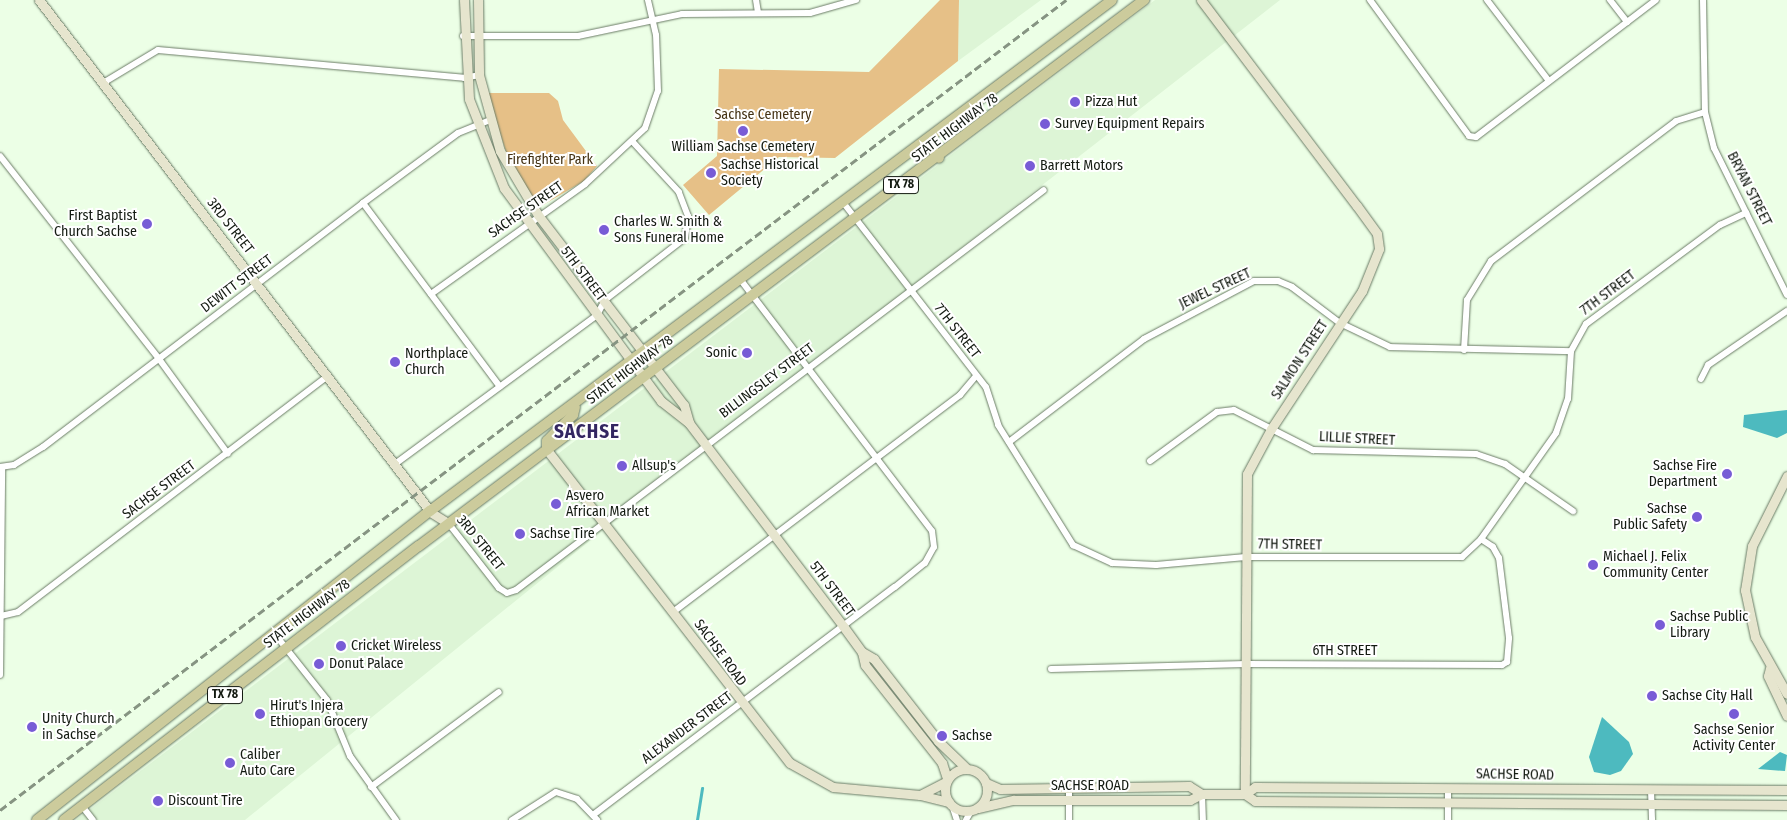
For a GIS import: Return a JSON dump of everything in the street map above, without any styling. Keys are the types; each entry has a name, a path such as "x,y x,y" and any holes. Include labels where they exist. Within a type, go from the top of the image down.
{"main road":[{"name":"3RD STREET","path":"39,0 430,511 449,524"},
{"name":"5TH STREET","path":"464,0 464,78 477,126 496,173 527,222 643,377 678,418 688,423 843,626 862,652 865,665 942,763 947,780"},
{"name":"5TH STREET","path":"478,0 476,36 479,75 488,120 516,181 538,215 605,300 687,411 688,423"},
{"name":"STATE HIGHWAY 78","path":"37,820 430,511 646,354 842,201 1112,0"},
{"name":"STATE HIGHWAY 78","path":"64,820 285,648 752,295 939,158 1144,0"},
{"name":"SALMON STREET","path":"1201,0 1376,234 1376,267 1271,430 1247,474 1245,794"},
{"path":"926,140 939,158"},
{"path":"579,291 590,282"},
{"path":"547,450 547,441 573,415 575,406"},
{"name":"SACHSE ROAD","path":"547,450 673,612 740,703 790,763 813,778 832,786 920,795 950,804"},
{"path":"1787,476 1752,546 1745,590 1755,637 1770,668 1787,694"},
{"name":"5TH STREET","path":"862,652 874,659 938,741 966,768"},
{"path":"1770,668 1768,676 1787,716"},
{"path":"920,795 966,768 978,772 986,783 986,797 975,810 950,804 947,780"},
{"name":"SACHSE ROAD","path":"986,783 1000,789 1069,786 1189,786 1202,794"},
{"name":"SACHSE ROAD","path":"975,810 1014,800 1190,800 1202,794 1245,794 1255,787 1787,790"},
{"name":"SACHSE ROAD","path":"1245,794 1255,801 1787,805"}],"street":[{"name":"SACHSE STREET","path":"431,294 527,222 585,184 632,141 652,114 658,91 653,21 648,0"},
{"path":"756,0 758,12"},
{"path":"463,36 578,36 711,11 810,13 856,0"},
{"path":"1370,0 1469,136 1476,137 1656,0"},
{"path":"1487,0 1549,81"},
{"path":"1610,0 1627,22"},
{"name":"BRYAN STREET","path":"1703,0 1705,112 1723,173 1746,213 1787,295"},
{"path":"103,83 158,50 464,78 479,75"},
{"path":"1464,350 1467,300 1491,261 1676,121 1689,114 1705,112"},
{"name":"DEWITT STREET","path":"1,468 43,447 362,203 458,133 488,120"},
{"path":"397,467 596,315 605,300 675,248 689,224 679,192 632,141"},
{"path":"0,156 159,359 228,454"},
{"name":"BILLINGSLEY STREET","path":"507,593 1044,190"},
{"name":"7TH STREET","path":"842,201 986,387 1009,442 1073,545 1095,558 1156,565 1246,557 1440,560 1462,557 1481,539 1524,477 1564,414 1571,351 1586,324 1714,230 1746,213"},
{"path":"362,203 500,387"},
{"path":"740,279 876,458"},
{"name":"JEWEL STREET","path":"1009,442 1144,338 1254,281 1278,281 1292,287 1340,323 1390,347 1571,351"},
{"path":"1701,379 1708,365 1787,311"},
{"name":"SACHSE STREET","path":"1,616 18,612 328,376"},
{"path":"673,612 960,395 976,376"},
{"name":"LILLIE STREET","path":"1150,461 1217,412 1234,410 1285,439 1331,452 1476,454 1524,477 1573,511"},
{"name":"ALEXANDER STREET","path":"595,817 740,703 925,563 934,547 932,531 876,458"},
{"path":"0,676 1,468"},
{"name":"3RD STREET","path":"449,524 507,593"},
{"name":"6TH STREET","path":"1051,669 1246,664 1502,665 1507,662 1509,638 1499,558 1493,546 1481,539"},
{"path":"274,633 326,700 350,756 396,820"},
{"path":"371,787 499,692"},
{"path":"1069,786 1069,820"},
{"path":"1448,788 1448,820"},
{"path":"1651,790 1652,820"},
{"path":"512,820 556,792 577,799 595,817"},
{"path":"1202,794 1203,820"},
{"path":"950,804 956,820"},
{"path":"82,806 93,820"},
{"path":"966,820 975,810"}],"shaded area":[{"path":"959,0 1041,0 958,61"},
{"path":"1155,0 1280,0 708,445 245,820 76,820"}],"green space":[{"name":"Sachse Cemetery","path":"940,0 959,0 958,61 835,158 779,157 709,215 683,185 717,156 719,69 869,72"},
{"name":"Firefighter Park","path":"487,93 549,93 558,101 563,120 597,166 584,181 538,208 508,158"}],"water":[{"path":"1787,410 1787,433 1777,438 1743,427 1744,415"},
{"path":"1602,717 1629,742 1633,754 1621,771 1610,775 1594,772 1589,757"},
{"path":"1780,752 1787,755 1785,771 1758,769"}],"waterway":[{"path":"697,820 702,788"}],"railway":[{"path":"0,810 1066,0"}],"place":[{"name":"Pizza Hut","path":"1075,102"},
{"name":"Survey Equipment Repairs","path":"1045,124"},
{"name":"William Sachse Cemetery","path":"743,131"},
{"name":"Barrett Motors","path":"1030,166"},
{"name":"Sachse Historical Society","path":"711,173"},
{"name":"First Baptist Church Sachse","path":"147,224"},
{"name":"Charles W. Smith & Sons Funeral Home","path":"604,230"},
{"name":"Sonic","path":"747,353"},
{"name":"Northplace Church","path":"395,362"},
{"name":"Allsup's","path":"622,466"},
{"name":"Sachse Fire Department","path":"1727,474"},
{"name":"Asvero African Market","path":"556,504"},
{"name":"Sachse Public Safety","path":"1697,517"},
{"name":"Sachse Tire","path":"520,534"},
{"name":"Michael J. Felix Community Center","path":"1593,565"},
{"name":"Sachse Public Library","path":"1660,625"},
{"name":"Cricket Wireless","path":"341,646"},
{"name":"Donut Palace","path":"319,664"},
{"name":"Sachse City Hall","path":"1652,696"},
{"name":"Hirut's Injera Ethiopan Grocery","path":"260,714"},
{"name":"Sachse Senior Activity Center","path":"1734,714"},
{"name":"Unity Church in Sachse","path":"32,727"},
{"name":"Sachse","path":"942,736"},
{"name":"Caliber Auto Care","path":"230,763"},
{"name":"Discount Tire","path":"158,801"}],"district":[{"name":"SACHSE","path":"587,432"}]}
